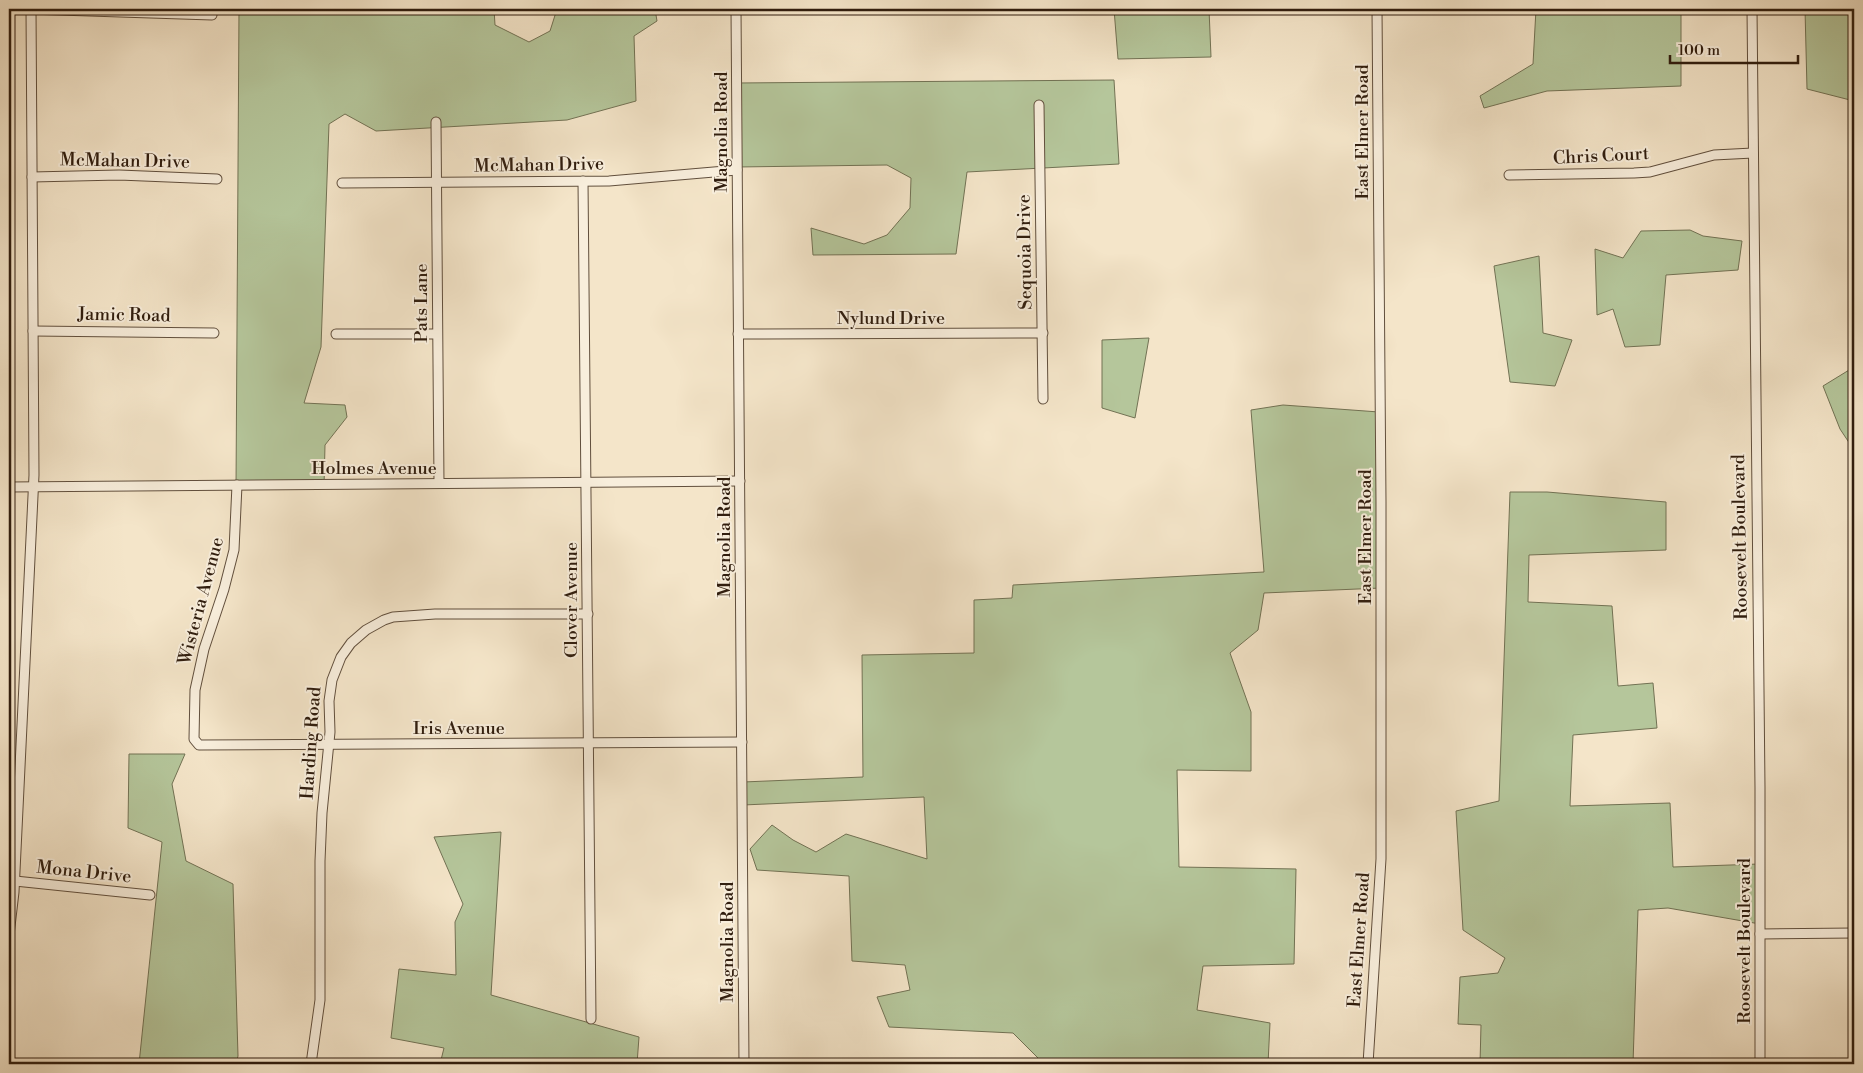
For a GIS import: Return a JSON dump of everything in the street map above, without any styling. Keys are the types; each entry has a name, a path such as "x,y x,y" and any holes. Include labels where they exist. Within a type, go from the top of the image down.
{"street":[{"path":"9,935 15,881 34,487 30,9 212,15"},
{"name":"Magnolia Road","path":"736,9 744,1064"},
{"name":"East Elmer Road","path":"1368,1064 1381,859 1381,502 1377,9"},
{"name":"Roosevelt Boulevard","path":"1752,9 1760,1064"},
{"name":"Sequoia Drive","path":"1039,105 1043,399"},
{"name":"Pats Lane","path":"436,122 439,484"},
{"name":"Chris Court","path":"1509,175 1650,172 1724,153 1753,153"},
{"name":"McMahan Drive","path":"342,183 584,181 737,170"},
{"name":"McMahan Drive","path":"32,177 119,175 217,179"},
{"name":"Clover Avenue","path":"584,181 591,1019"},
{"name":"Jamic Road","path":"33,331 214,333"},
{"name":"Nylund Drive","path":"738,334 1043,333"},
{"path":"336,334 438,334"},
{"name":"Holmes Avenue","path":"9,487 740,480"},
{"name":"Wisteria Avenue","path":"194,725 195,690 204,649 224,589 234,550 237,485"},
{"name":"Harding Road","path":"311,1064 320,1000 320,861 322,812 330,745 329,701 332,680 345,650 366,630 384,620 404,616 435,614 588,614"},
{"name":"Iris Avenue","path":"194,725 194,739 199,745 203,746 742,742"},
{"path":"9,788 19,788"},
{"name":"Mona Drive","path":"15,881 150,895"},
{"path":"1760,934 1854,934"}],"green space":[{"path":"239,9 494,9 495,25 529,42 550,31 557,9 655,9 657,21 634,36 636,101 567,120 376,131 345,114 329,124 321,347 304,403 345,405 347,417 325,445 324,487 236,487"},
{"path":"1114,9 1209,9 1211,57 1118,59"},
{"path":"1536,9 1681,9 1681,86 1547,91 1484,108 1480,96 1533,64"},
{"path":"1805,9 1854,9 1854,101 1807,89"},
{"path":"1114,80 1119,164 967,172 956,254 813,255 811,228 864,244 887,235 910,208 911,178 887,165 737,167 737,83"},
{"path":"1690,230 1703,236 1742,241 1738,270 1666,275 1660,345 1625,347 1613,309 1597,315 1595,249 1623,258 1641,231"},
{"path":"1539,256 1543,333 1572,340 1555,386 1510,382 1494,266"},
{"path":"1149,338 1135,418 1102,408 1102,340"},
{"path":"1854,367 1854,450 1840,429 1823,386"},
{"path":"1283,405 1379,412 1381,588 1264,593 1258,630 1230,653 1251,712 1251,771 1177,770 1179,867 1296,869 1294,964 1203,966 1197,1010 1270,1023 1268,1064 1040,1064 1041,1061 1013,1033 889,1027 877,997 910,990 905,965 852,961 849,876 757,870 750,849 772,825 793,840 816,852 846,834 927,859 924,797 743,805 743,782 863,777 862,655 974,653 974,600 1012,598 1013,585 1264,572 1251,410"},
{"path":"1510,492 1547,492 1666,502 1666,550 1529,555 1528,602 1612,606 1618,686 1653,683 1657,728 1573,735 1570,806 1670,803 1673,867 1759,864 1760,924 1668,908 1638,910 1633,1064 1480,1064 1481,1025 1458,1024 1460,977 1498,973 1505,958 1463,930 1456,811 1499,801"},
{"path":"129,754 185,754 172,784 186,861 233,884 238,1056 236,1064 139,1064 162,842 128,828"},
{"path":"501,832 491,995 639,1037 637,1064 440,1064 444,1048 391,1038 399,969 456,975 455,922 463,904 434,837"}]}
